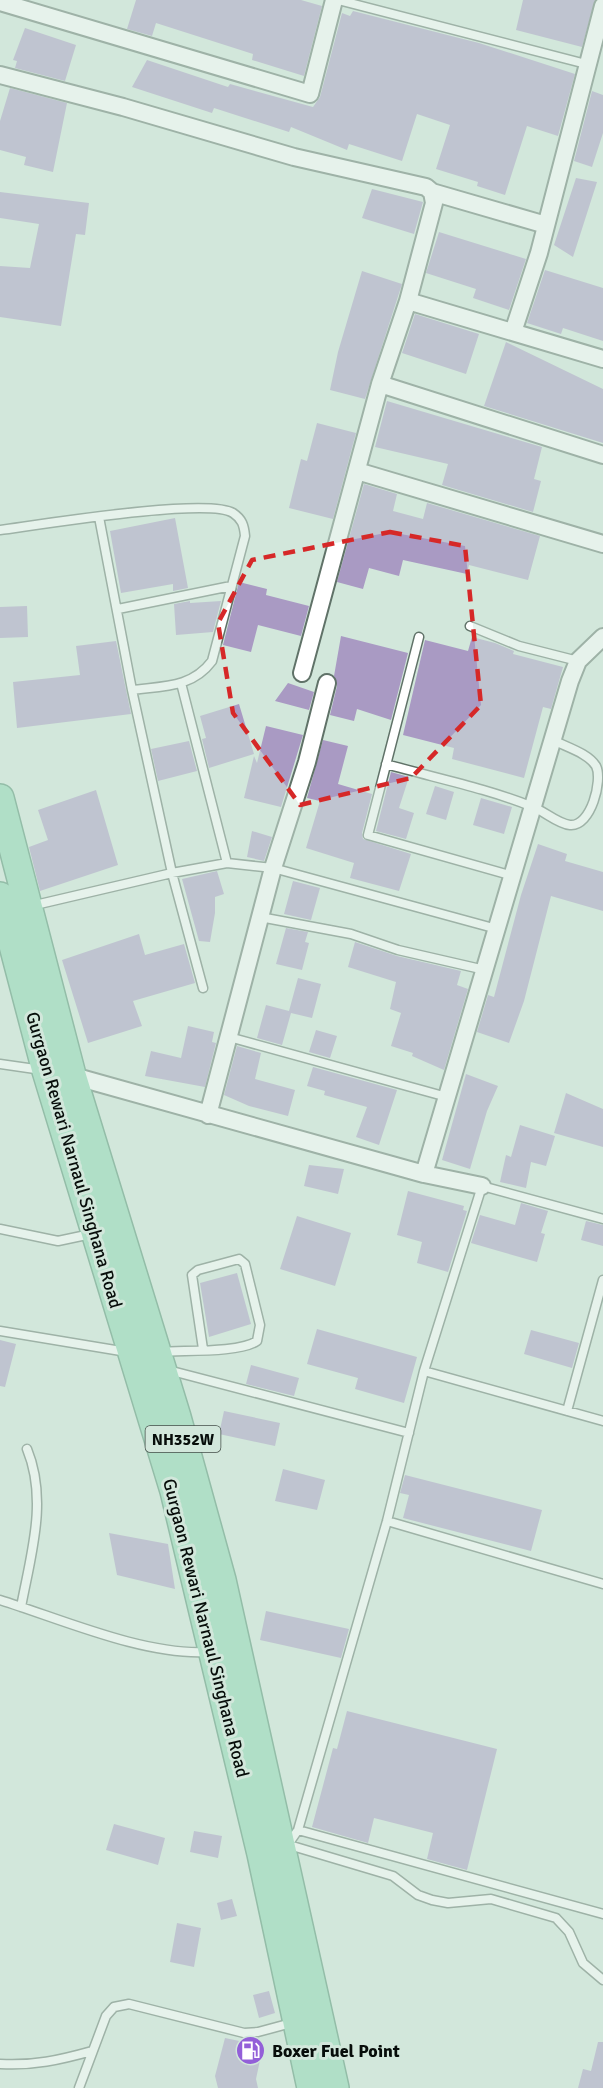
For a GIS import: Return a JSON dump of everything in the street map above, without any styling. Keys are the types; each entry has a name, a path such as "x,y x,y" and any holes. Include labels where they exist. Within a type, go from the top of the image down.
{"highway":[{"name":"NH352W","path":"0,798 28,906 59,1073"},
{"name":"Gurgaon Rewari Narnaul Singhana Road","path":"0,896 59,1073 106,1227 149,1353 174,1491 225,1648 282,1844 298,2021 315,2047 312,2088"},
{"name":"NH352W","path":"149,1353 222,1580 225,1648"},
{"name":"NH352W","path":"282,1844 315,2047 334,2088"}],"street":[{"path":"0,2 310,94 336,0"},
{"path":"513,332 546,225 586,64 603,6"},
{"path":"0,75 123,107 294,157 426,187 432,192 546,225"},
{"path":"302,673 380,384 408,301 434,203 432,192"},
{"path":"408,301 603,359"},
{"path":"380,384 603,455"},
{"path":"357,471 603,544"},
{"path":"424,1174 578,661 603,637"},
{"path":"208,1115 273,868 307,762 327,683"},
{"path":"59,1073 424,1174 482,1185"}],"lane":[{"path":"336,0 586,64"},
{"path":"0,530 184,509 231,512 243,522 245,536 212,661 203,674 191,681 132,690"},
{"path":"99,517 132,690 172,873 202,988"},
{"path":"118,609 231,586"},
{"path":"470,626 519,646 578,661"},
{"path":"419,637 368,835 513,876"},
{"path":"181,683 227,863"},
{"path":"386,764 533,807 568,825 586,820 591,811 599,776 597,767 590,759 553,740"},
{"path":"28,906 172,873 227,863 273,868 498,929"},
{"path":"260,917 351,934 398,950 486,970"},
{"path":"229,1037 448,1097"},
{"path":"0,1064 59,1073"},
{"path":"282,1844 387,1521 424,1371 482,1185 603,1219"},
{"path":"0,1229 58,1241 106,1227"},
{"path":"149,1353 246,1346 257,1341 260,1325 245,1264 239,1259 198,1270 192,1275 203,1349"},
{"path":"567,1411 603,1283"},
{"path":"0,1331 149,1353 408,1433"},
{"path":"424,1371 603,1421"},
{"path":"21,1607 37,1519 38,1494 27,1449"},
{"path":"387,1521 603,1584"},
{"path":"0,1600 109,1635 175,1652 225,1648"},
{"path":"282,1844 603,1914"},
{"path":"282,1844 393,1876 418,1895 432,1900 448,1903 491,1899 556,1918 569,1932 583,1963 603,1980"},
{"path":"79,2088 106,2016 114,2007 129,2004 244,2032 258,2032 298,2021"},
{"path":"0,2064 51,2063 92,2051"}],"highlighted area":[{"path":"390,532 465,546 481,705 411,778 300,805 233,713 218,623 252,560"}],"building":[{"path":"136,0 301,0 322,6 304,76 252,60 253,54 156,23 152,36 127,29"},
{"path":"523,0 595,0 582,47 516,30"},
{"path":"353,11 479,43 575,74 558,136 527,126 505,195 477,186 478,182 436,169 450,125 417,114 402,161 349,144 347,150 291,127 289,132 214,108 212,113 132,87 147,60 228,87 230,84 313,107 320,97 342,13 350,16"},
{"path":"25,28 76,45 65,81 15,68 17,61 13,60"},
{"path":"10,88 67,103 53,172 24,165 26,157 0,150 0,121"},
{"path":"592,91 603,95 603,133 592,167 574,161"},
{"path":"576,178 597,182 573,257 554,245"},
{"path":"372,189 423,202 414,234 362,218"},
{"path":"0,192 89,203 85,235 76,234 61,326 0,317 0,266 30,268 39,224 0,218"},
{"path":"439,232 526,259 509,310 473,298 476,289 426,273"},
{"path":"545,270 603,288 603,341 563,328 561,334 527,323"},
{"path":"362,271 402,284 365,399 330,390 338,352"},
{"path":"415,314 479,334 466,374 402,353"},
{"path":"506,342 603,389 603,443 484,406"},
{"path":"387,401 542,447 534,479 541,481 533,512 442,485 448,464 375,447"},
{"path":"317,423 356,433 333,519 289,508 301,459 307,461"},
{"path":"364,484 397,494 393,511 423,519 427,503 540,536 528,580 469,565 467,574 403,560 399,576 369,568 363,589 337,582"},
{"path":"175,518 188,588 173,591 173,584 121,593 110,531"},
{"path":"239,582 267,589 266,595 309,606 301,636 258,625 251,652 223,645"},
{"path":"190,601 190,603 221,601 213,632 176,635 174,604"},
{"path":"27,606 28,637 0,638 0,607"},
{"path":"341,636 408,653 391,720 357,709 354,721 330,715 337,686 334,676"},
{"path":"472,637 495,643 514,651 513,654 563,667 551,709 543,707 524,778 452,759 454,748 403,735 425,640 468,651"},
{"path":"116,641 131,714 17,728 13,682 80,675 76,646"},
{"path":"288,683 314,692 309,710 275,701"},
{"path":"239,704 254,754 209,768 202,739 206,738 200,716"},
{"path":"266,726 303,735 281,807 244,798 254,756 257,763"},
{"path":"323,740 348,746 338,784 372,794 362,833 363,839 411,854 399,891 350,878 354,863 306,848 320,801 307,798"},
{"path":"189,741 197,771 158,781 151,749"},
{"path":"391,772 409,777 399,808 414,813 406,839 376,831"},
{"path":"435,786 454,792 446,820 426,814"},
{"path":"96,790 118,865 40,891 29,847 48,840 38,810"},
{"path":"481,798 512,807 504,834 473,825"},
{"path":"252,831 272,837 264,861 247,857"},
{"path":"538,844 567,854 565,861 603,872 603,911 551,896 524,1001 509,1043 477,1032 488,995 494,997 521,895"},
{"path":"217,871 224,894 215,897 210,942 199,941 182,879"},
{"path":"293,881 320,888 311,920 284,914"},
{"path":"286,928 308,932 305,942 309,943 302,970 276,964"},
{"path":"139,934 145,955 184,944 195,983 133,1001 142,1026 88,1043 62,960"},
{"path":"355,942 397,956 461,971 457,985 468,989 444,1070 412,1056 413,1053 391,1046 401,1013 390,1009 396,982 348,967"},
{"path":"298,978 321,984 312,1018 291,1013 282,1045 257,1038 266,1005 289,1011"},
{"path":"188,1026 214,1032 212,1042 216,1043 205,1087 145,1076 151,1051 181,1058"},
{"path":"316,1030 337,1036 330,1058 309,1052"},
{"path":"237,1046 261,1053 255,1079 295,1090 288,1116 249,1106 224,1095"},
{"path":"313,1067 397,1090 379,1145 356,1137 367,1107 324,1095 325,1091 307,1086"},
{"path":"466,1074 498,1086 487,1111 470,1169 442,1160"},
{"path":"566,1093 603,1109 603,1147 554,1133"},
{"path":"520,1125 555,1136 546,1166 531,1162 526,1188 500,1182 506,1155 511,1157"},
{"path":"309,1165 344,1169 338,1194 304,1186"},
{"path":"408,1191 464,1206 463,1210 467,1211 448,1272 417,1263 422,1242 397,1235"},
{"path":"521,1203 548,1211 541,1233 545,1234 537,1262 471,1243 480,1215 515,1225"},
{"path":"297,1216 351,1233 335,1286 280,1269"},
{"path":"586,1221 603,1225 603,1246 581,1240"},
{"path":"237,1273 251,1324 209,1337 200,1283"},
{"path":"317,1329 417,1357 404,1403 355,1389 358,1378 307,1364"},
{"path":"531,1330 579,1343 572,1368 524,1354"},
{"path":"0,1340 16,1344 5,1387 0,1386"},
{"path":"251,1365 299,1378 294,1396 246,1384"},
{"path":"224,1411 280,1423 275,1446 219,1434"},
{"path":"283,1469 325,1480 317,1510 275,1501"},
{"path":"405,1475 542,1510 531,1551 403,1518 409,1495 400,1493"},
{"path":"109,1533 168,1544 175,1589 117,1575"},
{"path":"266,1611 349,1629 341,1658 260,1640"},
{"path":"347,1711 497,1749 467,1870 427,1859 433,1833 374,1818 368,1843 312,1827 333,1748 337,1749"},
{"path":"114,1824 165,1838 158,1865 106,1850"},
{"path":"194,1831 222,1836 218,1858 190,1852"},
{"path":"232,1899 237,1916 221,1920 217,1903"},
{"path":"177,1923 201,1928 194,1967 170,1962"},
{"path":"269,1991 275,2013 259,2018 253,1995"},
{"path":"225,2038 263,2046 256,2079 258,2088 218,2088 215,2076"},
{"path":"598,2042 603,2042 603,2088 578,2088 583,2069 591,2071"}],"place":[{"name":"Boxer Fuel Point","path":"251,2051"}]}
